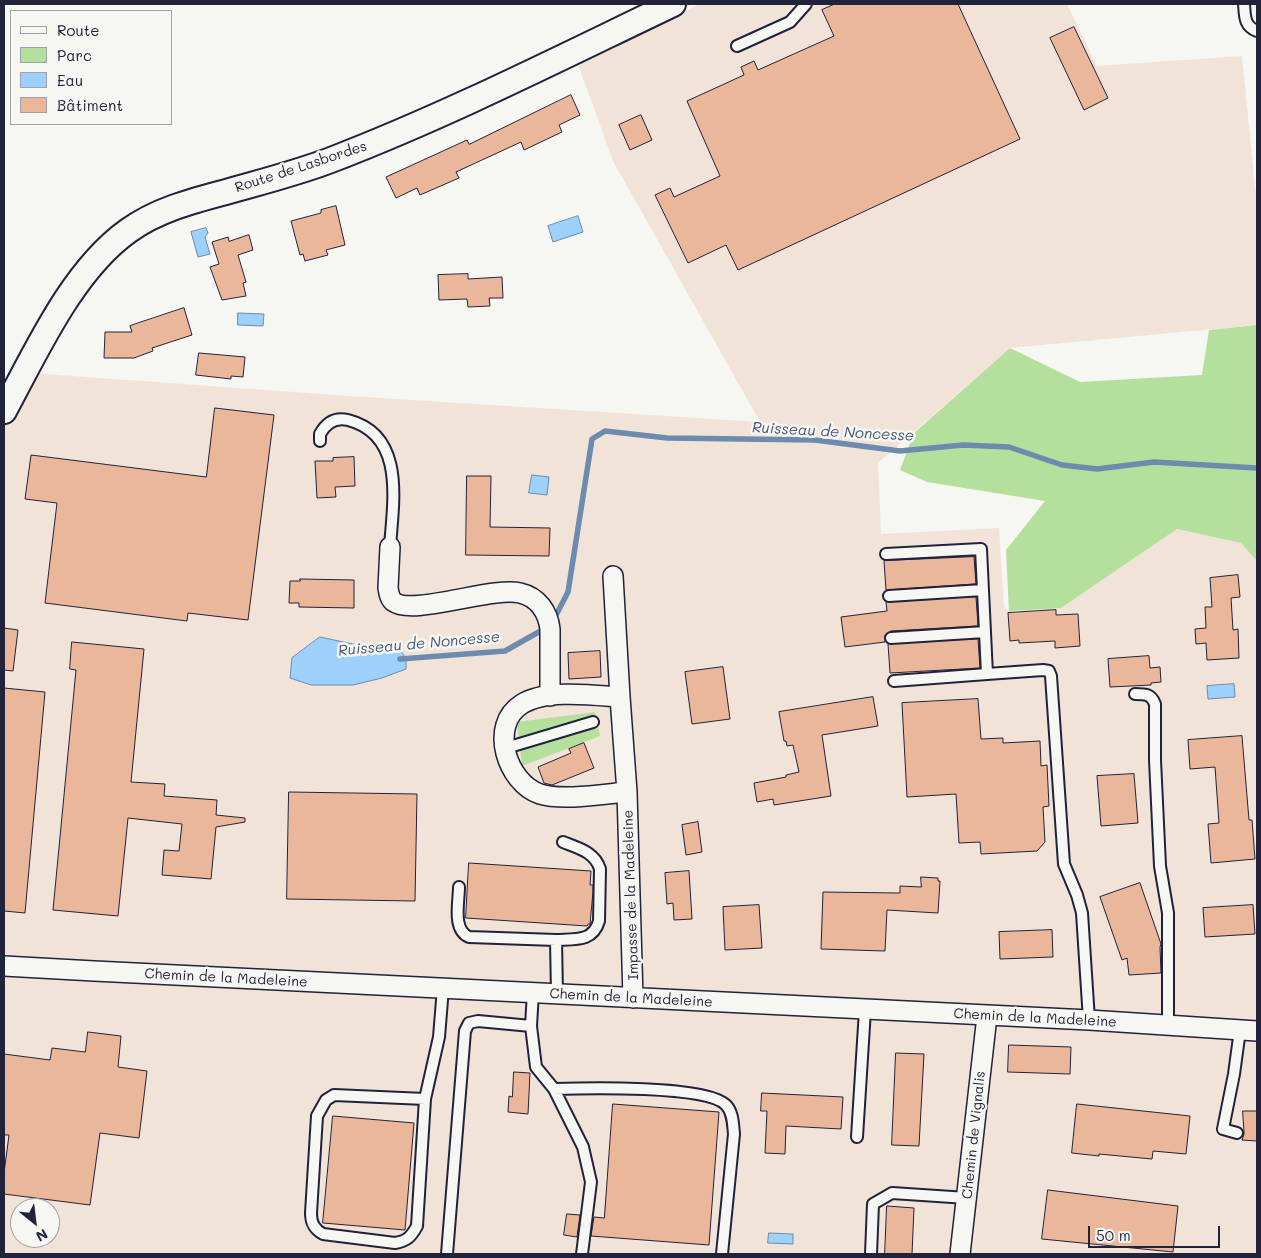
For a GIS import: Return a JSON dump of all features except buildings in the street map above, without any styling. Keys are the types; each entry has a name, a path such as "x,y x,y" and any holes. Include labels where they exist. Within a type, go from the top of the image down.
{"street":[{"name":"Route de Lasbordes","path":"4,411 76,285 110,245 142,222 190,202 289,174 330,160 414,126 673,4"},
{"path":"390,547 388,588 389,595 398,604 413,605 448,602 507,592 519,592 529,596 539,604 549,619 550,696"},
{"name":"Impasse de la Madeleine","path":"613,576 627,792 633,998"},
{"name":"Impasse de la Madeleine","path":"620,697 550,696 530,700 522,704 508,717 505,725 506,748 518,778 533,791 542,795 554,797 627,792"},
{"name":"Chemin de la Madeleine","path":"4,966 1089,1020 1248,1031"},
{"name":"Chemin de Vignalis","path":"960,1254 987,1016"}],"lane":[{"path":"737,46 790,22 806,4"},
{"path":"1244,4 1245,21 1249,28 1257,32"},
{"path":"320,441 320,434 328,423 334,420 345,419 356,422 376,435 392,466 393,496 390,547"},
{"path":"886,554 981,549 987,674"},
{"path":"888,596 983,590"},
{"path":"891,638 985,632"},
{"path":"894,681 1043,670 1049,671 1052,676 1064,864 1082,913 1089,1020"},
{"path":"1135,694 1147,694 1155,704 1155,760 1160,866 1168,913 1168,1026"},
{"path":"506,748 593,722"},
{"path":"459,887 459,925 464,935 470,937 556,940 577,939 592,935 597,929 599,921 600,869 598,862 592,856 563,842"},
{"path":"556,940 557,994"},
{"path":"425,1100 334,1095 326,1100 317,1116 311,1213 311,1221 315,1230 323,1234 396,1243 405,1241 412,1236 417,1226 425,1100 439,1037 443,988"},
{"path":"532,992 530,1026 536,1067 554,1089 583,1147 591,1182 582,1254"},
{"path":"858,1137 865,1010"},
{"path":"447,1254 465,1031 469,1023 478,1021 530,1026"},
{"path":"1236,1133 1223,1129 1234,1074 1248,1031"},
{"path":"554,1089 612,1087 701,1094 717,1098 726,1105 732,1118 734,1134 722,1254"},
{"path":"871,1254 873,1204 892,1193 967,1198"}],"shaded area":[{"path":"700,4 1067,4 1097,66 1242,56 1257,207 1257,325 1010,348 878,463 881,534 999,528 1004,607 1009,611 1061,608 1177,529 1242,543 1257,561 1257,1254 4,1254 4,427 31,373 349,396 760,422 613,161 576,59"}],"green space":[{"path":"1257,325 1257,561 1241,543 1177,529 1061,608 1009,611 1006,550 1045,501 927,482 900,470 914,433 1010,348 1080,382 1202,375 1209,330"},
{"path":"595,712 600,736 522,766 517,722"}],"water":[{"path":"578,216 583,232 553,242 548,226"},
{"path":"206,228 208,233 205,237 210,254 198,257 191,232"},
{"path":"238,313 264,314 263,326 238,325"},
{"path":"532,475 549,477 547,495 529,493"},
{"path":"320,637 362,646 397,646 406,658 406,669 382,678 353,685 311,685 290,678 292,658"},
{"path":"1234,684 1235,697 1208,699 1207,686"},
{"path":"769,1233 793,1234 793,1244 768,1243"}],"waterway":[{"name":"Ruisseau de Noncesse","path":"553,621 568,592 592,439 605,431 667,438 815,440 900,451 963,445 1009,447 1062,465 1097,469 1154,462 1257,468"},
{"name":"Ruisseau de Noncesse","path":"400,659 505,651 544,629"}]}
